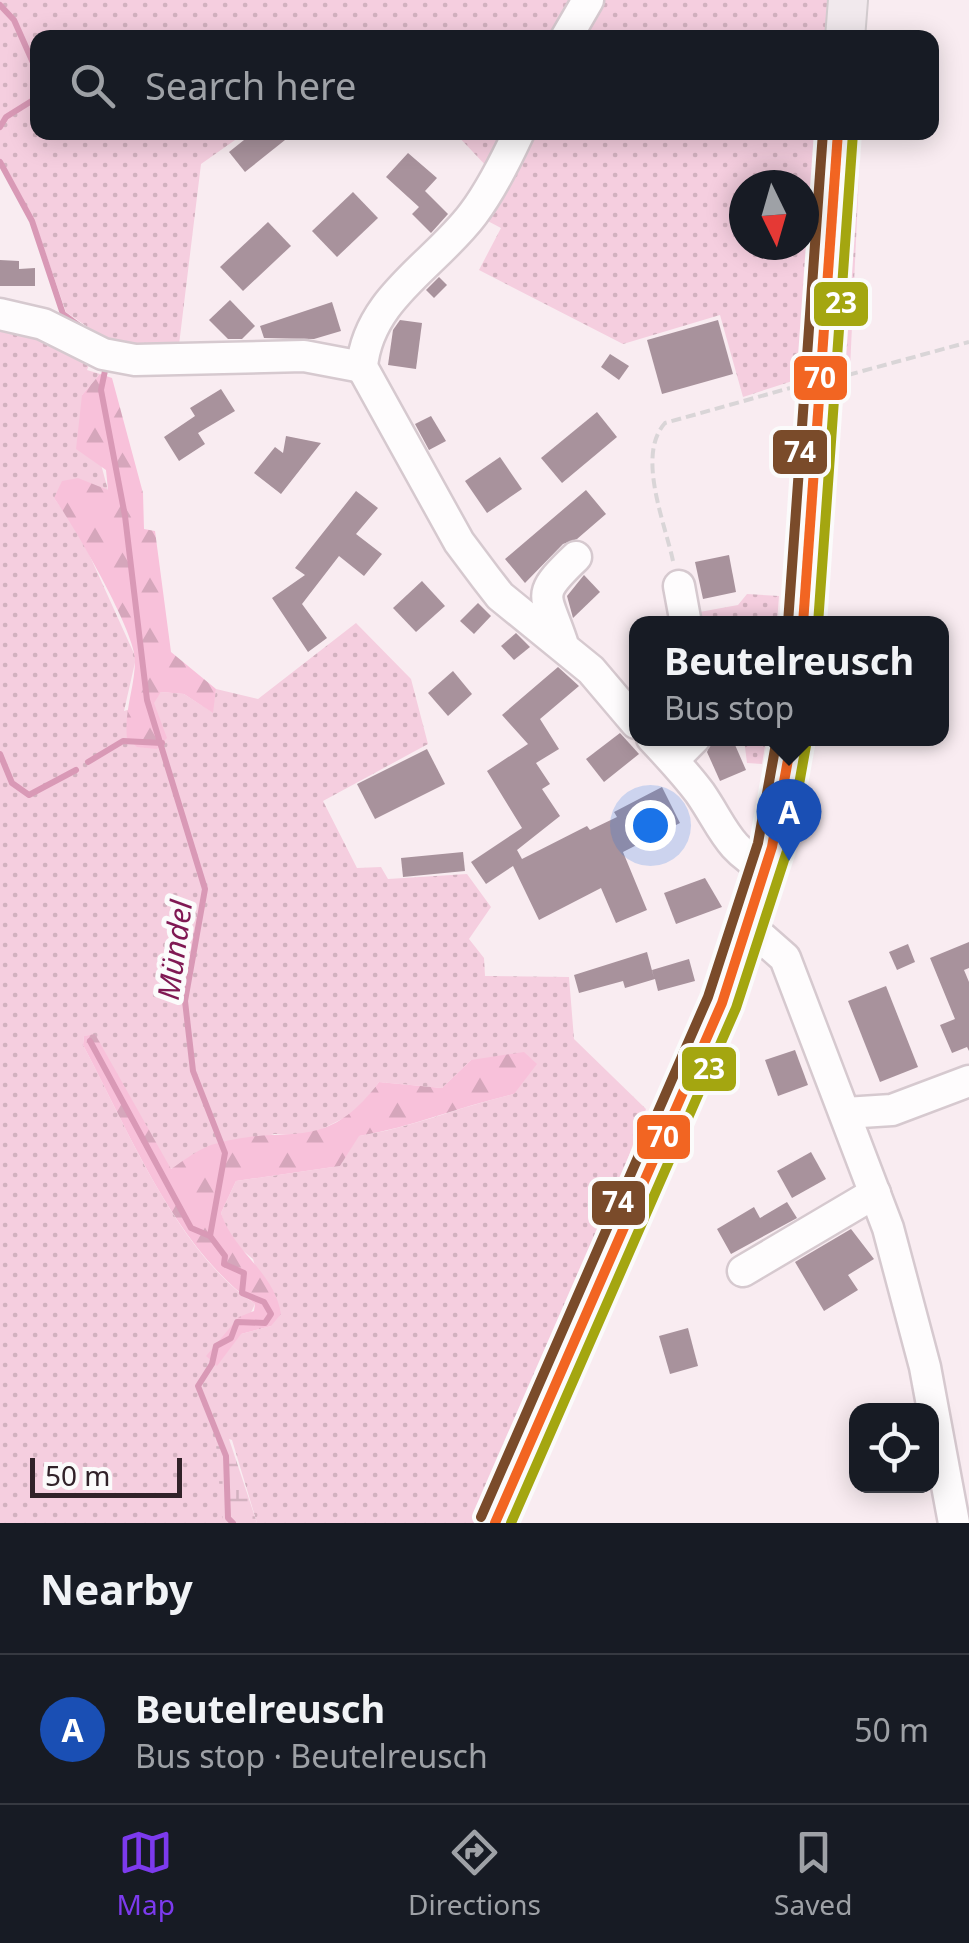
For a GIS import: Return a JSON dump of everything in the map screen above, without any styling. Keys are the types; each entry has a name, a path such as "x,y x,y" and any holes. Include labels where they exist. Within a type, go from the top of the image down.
{"main road":[{"path":"846,30 848,0"},
{"path":"804,616 837,140"},
{"path":"495,1523 706,1046 752,929 768,870 791,746"}],"street":[{"path":"571,30 588,0"},
{"path":"513,144 474,213 386,304 364,342 362,366 459,542 500,596 591,670 629,716"},
{"path":"0,314 43,324 103,354 135,360 304,356 362,366"},
{"path":"562,645 544,594 547,585 576,558"},
{"path":"679,586 685,616"},
{"path":"662,749 728,841 745,858 768,870"},
{"path":"752,929 785,958 888,1228 925,1367 954,1523"},
{"path":"845,1113 892,1110 969,1081"},
{"path":"743,1271 875,1193"}],"path":[{"path":"679,586 652,457 654,435 664,423 716,406 969,342"}],"green space":[{"path":"0,0 581,0 563,30 30,30 30,140 235,140 201,164 178,353 109,342 66,312 34,220 0,164"},
{"path":"599,0 837,0 835,30 582,30"},
{"path":"462,140 506,140 491,171"},
{"path":"523,140 827,140 819,228 819,170 729,170 729,260 816,260 805,377 743,397 720,315 623,344 479,270 501,228 482,218"},
{"path":"846,140 861,140 850,369 840,365"},
{"path":"0,321 92,357 87,370 100,374 82,395 108,490 54,498 79,532 136,658 124,711 153,702 161,692 184,694 212,712 216,689 258,699 356,623 411,679 428,744 323,801 357,868 381,867 388,879 467,874 491,907 469,939 484,958 485,976 569,977 574,1039 646,1109 575,1303 475,1523 257,1523 232,1440 215,1434 225,1523 0,1523","holes":["95,1035 170,1169 274,1134 310,1135 356,1112 379,1082 442,1088 471,1060 514,1094 358,1136 340,1166 236,1181 221,1213 229,1239 253,1259 271,1326 241,1334 255,1304 201,1253 178,1221 136,1150 83,1045 84,1036"]},
{"path":"100,374 112,378 143,493 144,529 155,531 171,652 216,689 213,713 184,694 161,692 154,703 167,738 157,749 137,747 127,738 135,670 132,646 102,578 54,498 62,481 78,478 108,490 106,470 76,449 82,395"},
{"path":"747,594 779,596 778,616 695,616 694,613 738,605"},
{"path":"745,746 765,746 762,764 747,763"},
{"path":"95,1034 171,1169 211,1145 321,1129 359,1106 379,1082 442,1088 471,1060 524,1052 537,1064 514,1094 359,1136 340,1166 236,1181 221,1213 235,1240 270,1286 281,1314 271,1326 241,1334 217,1366 206,1356 239,1317 254,1311 255,1304 200,1252 156,1185 83,1045 84,1036"},
{"path":"225,1427 257,1523 225,1523 222,1517 215,1433"}],"building":[{"path":"244,140 285,140 245,172 229,152"},
{"path":"408,153 437,178 425,191 448,214 431,233 412,214 419,207 386,177"},
{"path":"353,192 378,218 337,257 312,231"},
{"path":"268,222 291,246 243,291 220,267"},
{"path":"0,260 19,261 19,269 35,268 35,286 0,286"},
{"path":"439,277 447,285 434,298 426,290"},
{"path":"230,300 255,326 242,339 228,339 209,320"},
{"path":"332,302 341,331 314,339 264,338 260,326"},
{"path":"400,320 422,323 416,369 388,365 393,330"},
{"path":"718,320 733,374 662,394 647,340"},
{"path":"610,354 629,366 619,380 601,367"},
{"path":"221,389 235,411 198,433 205,444 179,461 164,437 195,416 190,408"},
{"path":"597,412 617,437 562,483 541,458"},
{"path":"431,416 446,441 429,450 415,424"},
{"path":"286,436 321,443 281,494 254,473 275,447 283,453"},
{"path":"500,457 522,489 487,513 465,481"},
{"path":"586,490 606,514 577,539 563,544 525,583 505,559"},
{"path":"356,491 378,508 356,534 382,554 364,576 339,556 302,604 327,638 308,652 272,598 305,575 295,568"},
{"path":"729,555 736,592 703,599 695,562"},
{"path":"584,575 600,592 573,618 567,596"},
{"path":"422,581 445,606 416,632 393,608"},
{"path":"478,603 491,616 474,634 460,621"},
{"path":"516,633 530,647 514,660 501,646"},
{"path":"558,667 579,686 540,719 559,749 536,763 550,784 542,789 560,816 517,850 522,859 587,826 590,830 617,817 614,812 662,787 680,823 623,852 647,910 616,923 601,888 539,920 513,866 486,884 471,862 522,828 487,771 528,744 502,715"},
{"path":"453,671 472,694 448,716 428,693"},
{"path":"620,733 639,754 604,782 586,759"},
{"path":"710,746 736,746 746,770 720,781 707,752"},
{"path":"427,749 445,784 375,819 357,784"},
{"path":"463,852 465,871 403,877 401,858"},
{"path":"705,878 722,907 676,924 664,893"},
{"path":"969,942 969,968 964,970 969,982 969,1051 967,1047 952,1053 940,1025 955,1019 930,958"},
{"path":"908,944 915,962 897,970 889,952"},
{"path":"647,952 654,978 652,970 689,959 695,981 658,991 655,979 625,988 623,981 579,993 574,975"},
{"path":"886,986 918,1067 880,1082 848,1001"},
{"path":"795,1050 808,1085 778,1096 765,1060"},
{"path":"811,1152 826,1179 792,1198 777,1171"},
{"path":"787,1202 797,1218 731,1254 717,1229 754,1207 760,1218"},
{"path":"851,1229 874,1259 848,1275 858,1290 824,1311 795,1262"},
{"path":"688,1328 698,1366 670,1374 659,1336"}],"waterway":[{"path":"0,5 14,20 30,56"},
{"path":"0,127 6,117 30,102"},
{"path":"0,162 32,221 63,314 82,328"},
{"name":"Mündel","path":"106,366 101,390 125,516 147,700 205,889 185,1001 193,1071 225,1153 210,1236 225,1256 224,1264 244,1273 242,1293 264,1302 271,1314 265,1323 237,1322 231,1338 216,1346 212,1364 198,1386 226,1456 228,1518 233,1523"},
{"path":"88,762 123,741 162,743"},
{"path":"0,754 12,783 29,795 76,770"},
{"path":"90,1041 191,1228 210,1236"}],"transit line":[{"name":"74","path":"788,616 822,140"},
{"name":"70","path":"804,616 837,140"},
{"name":"23","path":"819,616 853,140"},
{"name":"74","path":"481,1517 708,997 758,843 776,746"},
{"name":"70","path":"495,1523 722,1003 772,847 791,746"},
{"name":"23","path":"511,1523 736,1008 787,851 806,746"}],"place":[{"name":"Beutelreusch","path":"789,861"}]}
